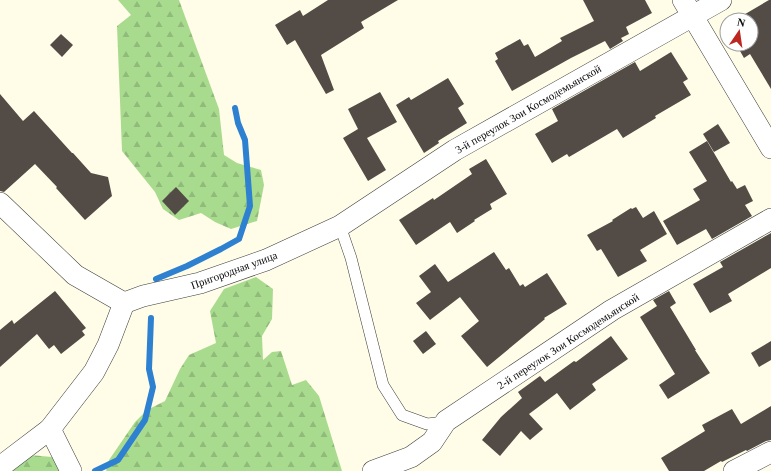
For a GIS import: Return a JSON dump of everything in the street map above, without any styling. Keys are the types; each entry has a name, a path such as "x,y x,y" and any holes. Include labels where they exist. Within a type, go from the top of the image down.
{"street":[{"name":"3-й переулок Зои Космодемьянской","path":"340,226 455,150 688,8 721,0"},
{"path":"688,8 771,148"},
{"path":"0,203 75,275 124,303 108,345 94,372 50,429 0,467"},
{"name":"2-й переулок Зои Космодемьянской","path":"373,471 410,457 432,442 446,422 612,310 771,219"},
{"name":"Пригородная улица","path":"124,303 143,296 200,283 266,260 340,226"},
{"path":"50,429 71,471"},
{"path":"734,471 771,452"}],"lane":[{"path":"340,226 351,258 383,385 402,415 427,424 446,422"}],"green space":[{"path":"118,0 179,0 219,109 224,155 237,163 261,170 264,185 257,221 231,229 215,222 201,213 179,220 163,209 155,192 122,151 117,26 131,15"},
{"path":"256,277 273,289 272,319 262,336 263,360 272,352 281,351 292,385 306,380 319,396 342,471 106,471 109,460 135,422 147,410 165,401 180,369 189,355 216,343 210,311 224,289"},
{"path":"19,454 52,457 61,471 0,471"}],"building":[{"path":"328,0 398,0 361,22 364,28 321,55 334,90 326,94 295,40 287,45 275,25 300,10 303,16"},
{"path":"583,0 645,0 652,13 626,27 629,34 621,38 623,41 610,49 605,41 512,91 495,61 498,59 495,53 520,39 524,46 528,44 535,57 562,41 560,38 594,21"},
{"path":"771,0 771,89 750,54 744,58 741,52 759,52 759,12 749,12"},
{"path":"61,34 73,45 62,57 50,45"},
{"path":"671,52 688,79 683,82 691,95 655,116 656,118 623,138 617,129 569,157 567,154 552,163 535,134 558,121 552,109 635,62 640,71"},
{"path":"448,78 464,104 458,108 467,123 438,141 439,143 424,153 396,105 409,97 411,100"},
{"path":"380,92 397,122 367,138 386,170 368,181 343,138 358,129 348,109"},
{"path":"0,94 23,121 34,111 91,173 108,177 112,196 85,220 35,164 4,192 0,191"},
{"path":"718,124 730,143 714,152 703,134"},
{"path":"707,141 731,182 732,181 737,189 745,185 753,201 745,205 752,216 712,239 706,229 677,245 663,221 700,200 693,189 707,181 689,152"},
{"path":"486,159 507,194 490,204 492,209 457,233 450,222 416,245 399,220 433,198 434,200 472,174 469,169"},
{"path":"176,187 189,201 175,215 162,201"},
{"path":"636,207 643,218 654,211 667,234 640,250 647,261 618,277 601,249 597,251 587,235 613,221 612,220 631,208"},
{"path":"771,233 771,268 728,294 732,301 710,313 693,284 723,267 720,262"},
{"path":"494,252 506,270 509,268 520,286 523,284 525,287 547,273 567,304 544,318 545,319 487,367 461,336 479,321 460,297 430,320 416,303 431,292 419,276 435,264 448,282"},
{"path":"55,291 86,328 82,331 85,335 61,354 54,345 49,349 37,334 0,367 0,330 12,320 14,324"},
{"path":"669,291 676,303 670,307 710,373 668,399 659,385 675,374 640,317 657,306 653,300"},
{"path":"426,331 436,344 423,354 413,341"},
{"path":"611,336 628,359 592,384 596,390 570,410 557,393 529,414 543,429 530,440 521,431 500,456 482,440 501,417 522,398 518,392 540,376 545,382 574,361 576,362"},
{"path":"771,341 771,360 759,367 751,353"},
{"path":"771,406 771,440 722,462 721,461 704,471 669,471 661,458 705,431 702,425 732,409 741,424"}],"waterway":[{"path":"156,279 187,266 239,239 250,206 245,140 238,123 235,108"},
{"path":"95,471 118,460 145,420 153,387 149,369 151,318"}]}
